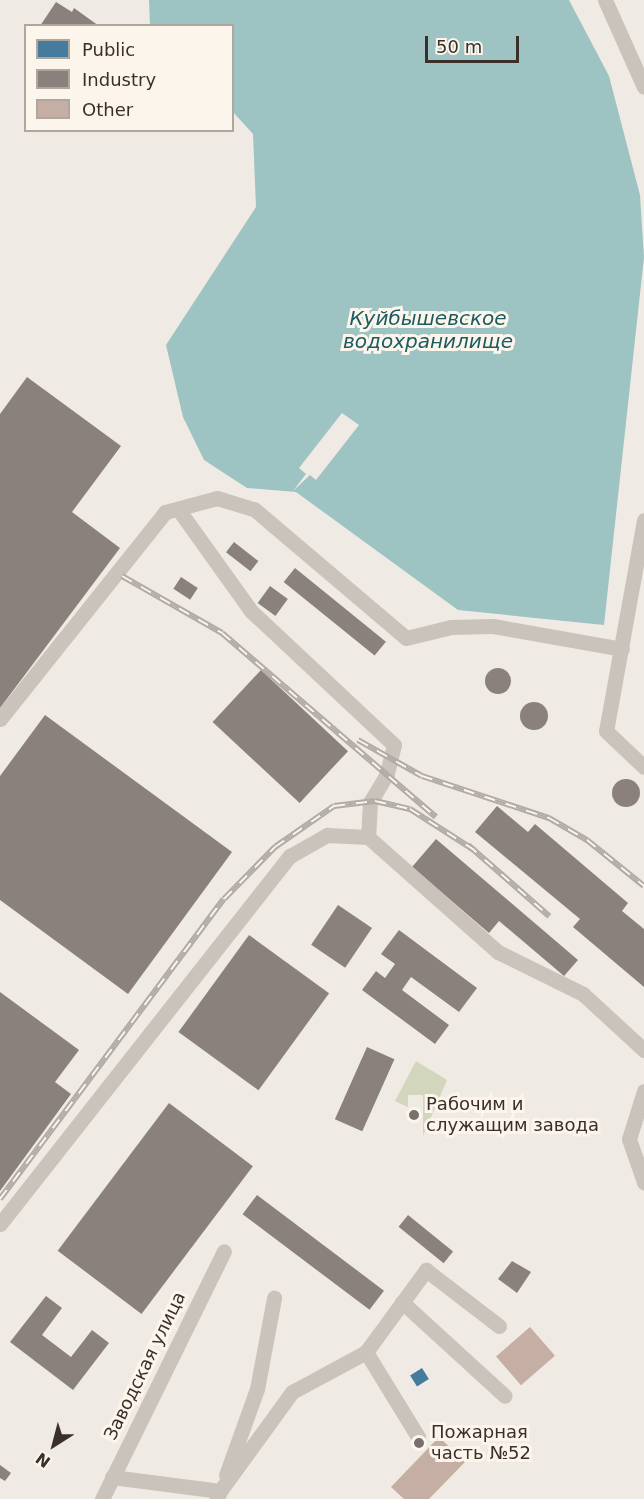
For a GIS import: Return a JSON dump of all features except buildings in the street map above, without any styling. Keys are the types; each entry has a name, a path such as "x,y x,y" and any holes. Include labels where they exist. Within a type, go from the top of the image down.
{"street":[{"path":"605,0 644,87"},
{"path":"0,719 130,550 165,512 217,498 254,509 406,638 451,627 494,626 622,649"},
{"path":"178,509 251,610 394,745 387,774 370,802 368,837"},
{"path":"644,520 606,731 644,768"},
{"path":"0,1224 290,856 327,835 368,837 498,952 583,994 644,1050"},
{"path":"644,1091 629,1139 644,1182"},
{"name":"Заводская улица","path":"102,1499 224,1251"},
{"path":"218,1495 292,1392 366,1352 426,1270 499,1326"},
{"path":"218,1495 257,1389 274,1298"},
{"path":"402,1302 505,1396"},
{"path":"366,1352 418,1437"},
{"path":"112,1477 218,1495"}],"green space":[{"path":"416,1061 447,1080 423,1136 423,1095 408,1095 408,1107 395,1101"}],"water":[{"name":"Куйбышевское водохранилище","path":"149,0 569,0 609,76 640,195 644,257 604,625 458,610 296,492 247,488 204,460 183,417 166,345 256,207 253,134 234,113 234,24 150,24"}],"pier":[{"path":"342,413 359,425 316,480 310,475 293,491 306,474 299,468"}],"railway":[{"path":"122,576 222,633 436,817"},
{"path":"358,740 422,776 549,818 587,840 644,886"},
{"path":"0,1199 224,899 275,847 334,806 375,801 410,809 474,850"},
{"path":"468,845 549,916"}],"place":[{"name":"Рабочим и служащим завода","path":"414,1115"},
{"name":"Пожарная часть №52","path":"419,1443"}]}
